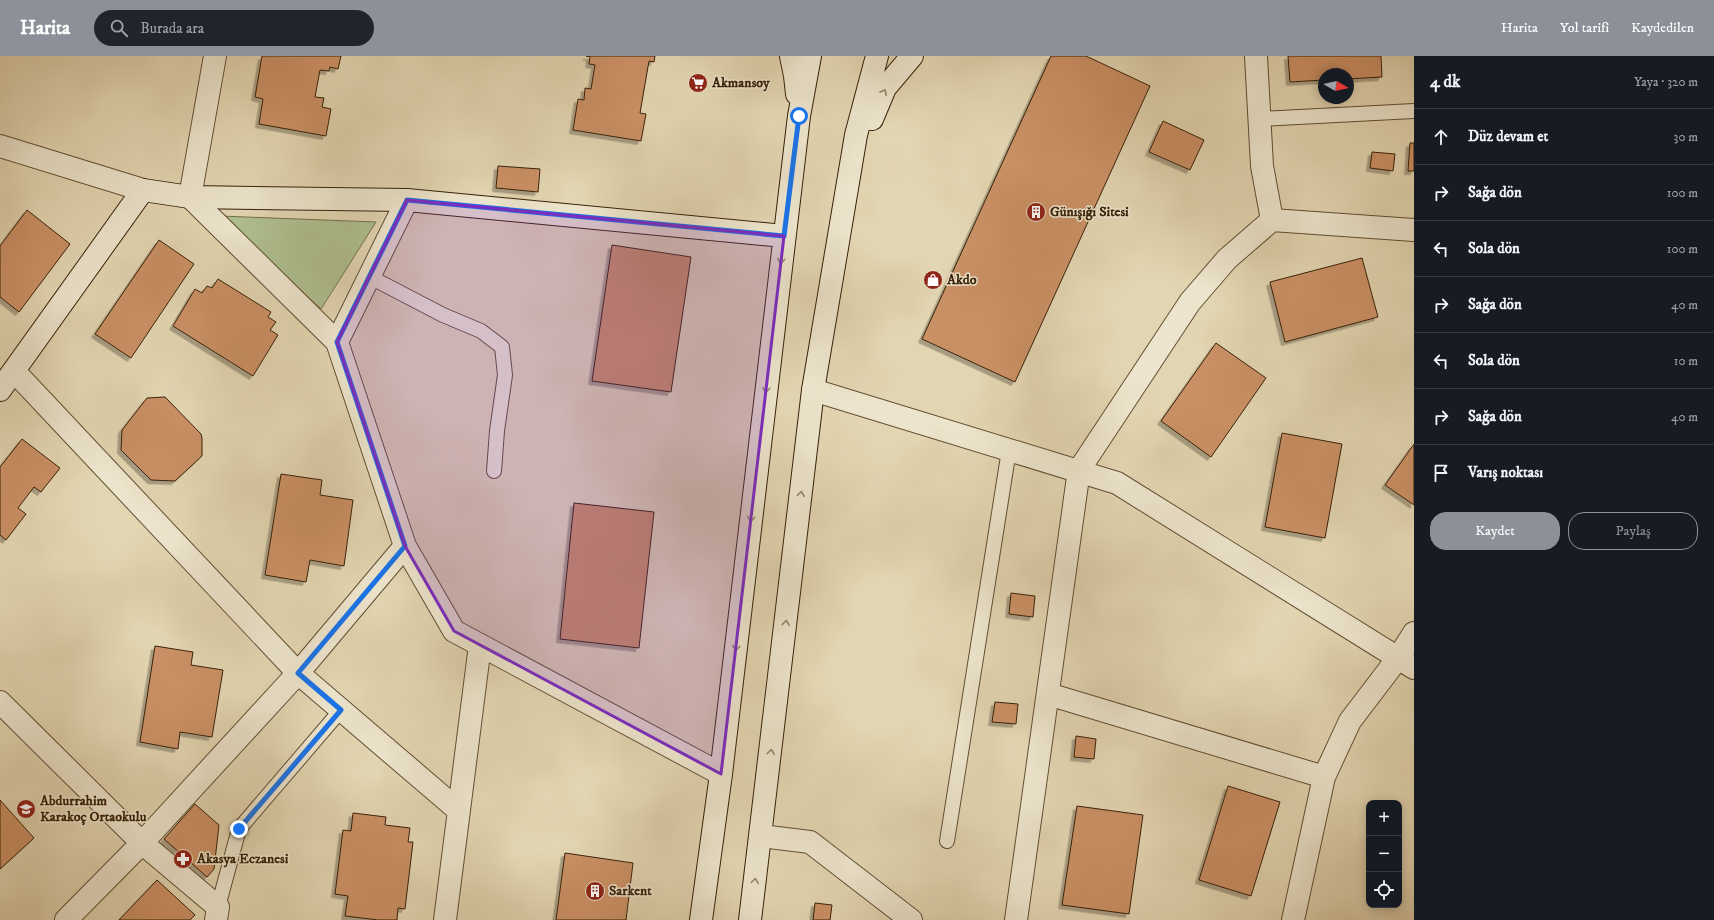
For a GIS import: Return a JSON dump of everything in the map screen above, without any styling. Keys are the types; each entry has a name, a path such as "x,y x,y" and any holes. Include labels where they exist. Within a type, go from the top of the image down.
{"street":[{"path":"190,197 215,56"},
{"path":"851,165 885,88 912,56"},
{"path":"1256,56 1262,166 1272,220"},
{"path":"700,920 721,774 799,116 796,76 806,58"},
{"path":"750,920 813,390 856,135 872,61"},
{"path":"0,146 142,190 190,197 407,200 784,236"},
{"path":"0,390 142,190"},
{"path":"190,197 337,342 405,546 454,631 721,774"},
{"path":"337,342 407,200"},
{"path":"1016,920 1079,470 1190,302 1227,259 1272,220 1414,230"},
{"path":"14,371 298,673 458,810"},
{"path":"813,390 1079,470 1117,483 1406,663"},
{"path":"66,920 142,843 298,673 405,546"},
{"path":"1293,920 1324,777 1350,721 1406,663 1414,633"},
{"path":"445,920 480,645"},
{"path":"1048,694 1324,777"},
{"path":"0,702 142,843 217,914"},
{"path":"761,836 810,842 911,920"}],"lane":[{"path":"1259,119 1414,110"},
{"path":"370,277 444,315 481,331 502,347 505,375 497,431 494,471"},
{"path":"947,841 1009,450"},
{"path":"217,914 239,829 341,710"}],"highlighted area":[{"path":"407,200 784,236 721,774 454,631 405,546 337,342"}],"green space":[{"path":"220,216 376,222 321,309"}],"building":[{"path":"262,56 341,56 338,69 330,67 329,71 320,70 315,97 324,98 322,107 331,109 326,136 259,124 263,99 255,97"},
{"path":"586,56 655,56 654,62 649,61 640,113 646,114 641,141 573,130 578,99 584,100 585,88 591,89 595,65 589,64 590,57"},
{"name":"Günışığı Sitesi","path":"1051,56 1086,56 1150,86 1015,382 922,339"},
{"path":"1288,56 1381,56 1382,77 1354,79 1354,68 1318,68 1318,80 1290,82"},
{"path":"1163,121 1204,140 1190,170 1149,152"},
{"path":"1410,143 1414,143 1414,171 1408,171"},
{"path":"1372,152 1395,154 1393,171 1370,168"},
{"path":"498,166 540,169 538,192 496,188"},
{"path":"27,210 70,244 19,312 0,297 0,246"},
{"path":"159,240 194,264 131,358 95,334"},
{"path":"612,245 691,257 671,392 592,381"},
{"path":"1362,258 1378,317 1285,342 1270,282"},
{"path":"218,279 271,312 268,317 276,322 270,330 278,335 253,376 173,326 195,289 202,293 207,286 212,288"},
{"path":"1216,343 1266,378 1211,457 1161,421"},
{"path":"165,397 201,434 202,438 202,456 175,481 151,480 121,450 122,430 147,398"},
{"path":"1282,433 1342,444 1325,538 1265,527"},
{"path":"22,439 60,468 41,492 34,487 18,508 26,514 6,540 0,535 0,467"},
{"path":"1414,444 1414,505 1385,485"},
{"path":"281,474 322,480 320,495 353,500 344,566 310,560 306,582 265,575"},
{"path":"574,503 654,512 639,648 560,639"},
{"path":"1011,593 1035,596 1033,617 1009,614"},
{"path":"155,646 193,652 191,665 223,670 212,737 180,732 178,749 140,742"},
{"path":"995,702 1018,704 1016,724 992,722"},
{"path":"1076,736 1096,739 1094,759 1074,757"},
{"path":"1228,786 1280,802 1251,896 1199,880"},
{"path":"0,800 34,838 0,869"},
{"path":"195,804 219,825 214,869 207,877 164,839"},
{"path":"1077,806 1143,815 1129,914 1062,905"},
{"path":"353,813 386,817 385,825 410,828 408,842 413,842 405,909 398,908 397,920 378,920 345,916 348,896 335,894 343,830 351,831"},
{"name":"Sarkent","path":"565,853 633,863 626,920 556,920"},
{"path":"157,880 195,915 190,920 119,920"},
{"path":"815,903 832,905 830,920 813,920"}],"place":[{"name":"Akmansoy","path":"698,83"},
{"name":"Günışığı Sitesi","path":"1036,212"},
{"name":"Akdo","path":"933,280"},
{"name":"Abdurrahim Karakoç Ortaokulu","path":"26,809"},
{"name":"Akasya Eczanesi","path":"183,859"},
{"name":"Sarkent","path":"595,891"}],"route":[{"path":"239,829 341,710 298,673 405,546 337,342 407,200 784,236 799,116"}]}
